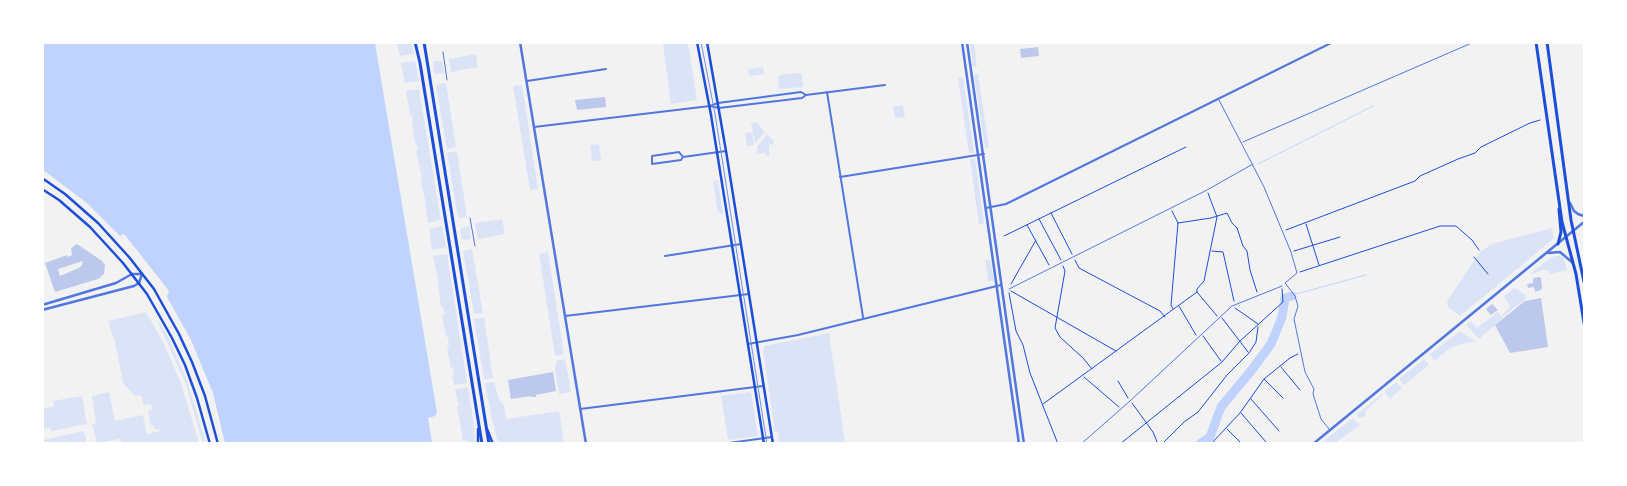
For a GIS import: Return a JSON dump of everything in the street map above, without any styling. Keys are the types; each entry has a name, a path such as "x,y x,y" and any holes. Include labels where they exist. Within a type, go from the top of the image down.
{"main road":[{"path":"415,42 480,444"},
{"path":"424,42 489,444"},
{"path":"697,42 718,152 764,444"},
{"path":"707,42 773,444"},
{"path":"1536,42 1560,206 1574,264 1584,322"},
{"path":"1547,42 1569,200 1584,282"},
{"path":"42,178 65,194 98,223 130,257 164,306 192,362 205,396 218,444"},
{"path":"42,189 59,200 90,227 132,274 160,316 185,365 210,444"},
{"path":"1558,244 1561,232 1558,211 1560,206"},
{"path":"487,428 493,444"}],"street":[{"path":"520,42 586,444"},
{"path":"962,42 1019,444"},
{"path":"967,42 1024,444"},
{"path":"985,208 1006,204 1333,42"},
{"path":"526,81 606,69"},
{"path":"710,106 719,108 802,98 806,95 827,92 885,86"},
{"path":"534,126 710,106 718,103 801,92 806,95"},
{"path":"827,92 863,318"},
{"path":"683,157 679,152 652,156 652,164 681,160 683,157 726,151"},
{"path":"840,177 984,154"},
{"path":"1569,200 1574,211 1584,216"},
{"path":"1313,444 1584,222"},
{"path":"665,256 741,244"},
{"path":"1546,253 1560,252 1574,264"},
{"path":"42,305 116,283 132,274 142,274 138,283 122,289 42,310"},
{"path":"748,344 798,335 1002,285"},
{"path":"565,316 749,294"},
{"path":"580,409 763,386"},
{"path":"722,444 772,437"}],"lane":[{"path":"1243,143 1474,42"},
{"path":"443,52 447,80"},
{"path":"1219,99 1264,187 1291,252 1297,273 1285,283 1295,296 1298,306 1294,319 1305,372 1314,389 1313,394 1321,419 1330,430"},
{"path":"1008,290 1207,190 1252,164"},
{"path":"470,218 475,246"},
{"path":"1081,444 1122,409 1232,306 1282,286"}],"path":[{"path":"1283,231 1415,181 1420,176 1458,159 1475,154 1481,146 1540,120"},
{"path":"1004,236 1186,147"},
{"path":"1043,404 1197,292 1197,289 1204,281 1217,217 1207,190"},
{"path":"1171,208 1178,223 1173,310"},
{"path":"1050,213 1079,268 1160,311 1164,317"},
{"path":"1178,223 1217,217 1227,213 1237,228 1243,246 1247,251 1250,270 1258,295"},
{"path":"1039,218 1062,262 1065,272 1055,328 1056,333 1092,369"},
{"path":"1306,223 1319,264"},
{"path":"1027,224 1051,268"},
{"path":"1297,273 1319,264 1440,226 1456,226 1472,240 1479,250"},
{"path":"1291,252 1340,237"},
{"path":"1036,240 1008,290 1016,331 1030,373 1058,444"},
{"path":"1211,251 1223,252 1235,304"},
{"path":"1474,257 1488,274"},
{"path":"1120,444 1222,362 1282,302 1282,286"},
{"path":"1008,290 1117,351"},
{"path":"1197,292 1249,353"},
{"path":"1180,306 1197,338"},
{"path":"1232,306 1258,325"},
{"path":"1162,444 1184,422 1198,412 1227,375 1249,353 1256,342 1258,325"},
{"path":"1201,334 1222,362"},
{"path":"1211,444 1240,413 1264,379 1301,353"},
{"path":"1280,366 1300,390"},
{"path":"1083,376 1122,409"},
{"path":"1264,379 1283,398"},
{"path":"1118,381 1130,401 1147,422 1158,444"},
{"path":"1250,398 1280,432"},
{"path":"1240,413 1266,442"},
{"path":"1227,428 1242,444"}],"shaded area":[{"path":"396,43 411,43 414,54 400,56"},
{"path":"663,43 688,43 697,100 671,104"},
{"path":"970,43 974,43 977,66 973,67"},
{"path":"476,54 478,67 451,72 449,59"},
{"path":"415,61 419,81 405,83 401,63"},
{"path":"435,61 442,61 444,73 436,74 434,72 433,63"},
{"path":"763,67 764,74 749,76 748,69"},
{"path":"799,73 802,75 803,87 779,89 778,77"},
{"path":"978,74 989,148 985,148 974,75"},
{"path":"963,77 974,153 969,153 958,78"},
{"path":"446,83 456,147 447,149 436,85"},
{"path":"522,85 538,189 530,190 513,86"},
{"path":"419,89 441,220 428,223 420,177 422,177 416,151 418,150 415,143 412,115 410,115 406,91"},
{"path":"903,105 905,117 895,118 893,107"},
{"path":"756,122 765,132 755,143 751,123"},
{"path":"752,132 754,145 747,146 745,133"},
{"path":"767,134 774,144 769,145 769,156 766,156 766,153 757,154 757,147"},
{"path":"599,144 601,160 592,161 590,145"},
{"path":"457,151 467,217 458,218 447,153"},
{"path":"975,158 984,223 979,225 970,159"},
{"path":"718,180 723,213 718,213 713,181"},
{"path":"502,219 505,234 478,239 475,223"},
{"path":"442,226 446,247 432,250 429,229"},
{"path":"469,226 471,239 464,240 460,230"},
{"path":"1552,228 1554,238 1552,240 1460,316 1448,307 1447,301 1480,252 1492,244"},
{"path":"472,249 483,313 474,314 463,251"},
{"path":"548,252 564,354 555,356 539,254"},
{"path":"447,254 467,383 454,385 453,368 451,368 447,347 449,346 448,337 446,337 442,315 445,315 443,307 441,307 433,256"},
{"path":"1556,256 1564,259 1567,270 1550,274 1548,270 1544,270 1529,275 1550,258"},
{"path":"985,260 990,260 994,281 988,281"},
{"path":"1514,288 1525,294 1526,299 1502,317 1479,339 1466,325 1471,321 1477,328 1498,312 1501,316 1510,307 1504,296"},
{"path":"146,312 163,342 181,383 199,443 122,443 120,439 97,443 92,424 96,423 92,396 109,392 115,421 143,415 147,434 160,431 151,426 148,411 152,410 151,404 144,405 141,395 135,396 123,383 115,342 108,321"},
{"path":"484,317 493,378 484,379 474,319"},
{"path":"157,320 169,339 187,381 206,443 203,443 185,382"},
{"path":"1460,331 1475,341 1452,347 1434,361 1430,354"},
{"path":"829,333 845,443 779,443 778,432 775,432 764,346"},
{"path":"565,359 571,392 559,394 555,370 556,361"},
{"path":"1424,359 1429,365 1404,385 1399,379"},
{"path":"494,382 499,399 504,406 506,419 559,411 564,443 498,443 485,383"},
{"path":"1396,382 1402,388 1390,399 1384,392"},
{"path":"468,387 475,443 463,441 457,406 459,406 455,389"},
{"path":"751,392 758,436 728,440 721,396"},
{"path":"1382,394 1365,411 1365,416 1359,418 1357,414"},
{"path":"82,396 87,424 51,431 50,427 43,429 43,409 54,406 53,401"},
{"path":"1353,418 1360,425 1335,443 1321,443"},
{"path":"84,431 87,443 43,443 43,440"}],"water":[{"path":"43,42 375,43 437,413 435,416 428,418 432,443 225,443 213,393 191,340 167,297 169,291 125,235 120,236 87,203 43,170"}],"building":[{"path":"1038,47 1039,56 1021,58 1020,49"},
{"path":"605,97 606,107 577,110 575,100"},
{"path":"77,244 102,261 105,265 104,274 98,279 55,292 45,263 72,255 71,248","holes":["83,261 79,268 60,276 58,269"]},
{"path":"1533,278 1541,278 1541,290 1535,292 1534,287 1528,288 1527,284 1533,283"},
{"path":"1541,298 1548,347 1510,353 1495,325 1525,301"},
{"path":"1492,304 1498,310 1491,315 1486,309"},
{"path":"553,372 556,391 536,395 536,397 511,399 508,380"}],"waterway":[{"path":"1258,164 1373,106"},
{"path":"1296,294 1366,275"},
{"path":"1200,444 1210,437 1221,407 1271,344 1282,317 1285,298 1292,296"}],"tram line":[{"path":"701,42 715,114 767,444"}]}
